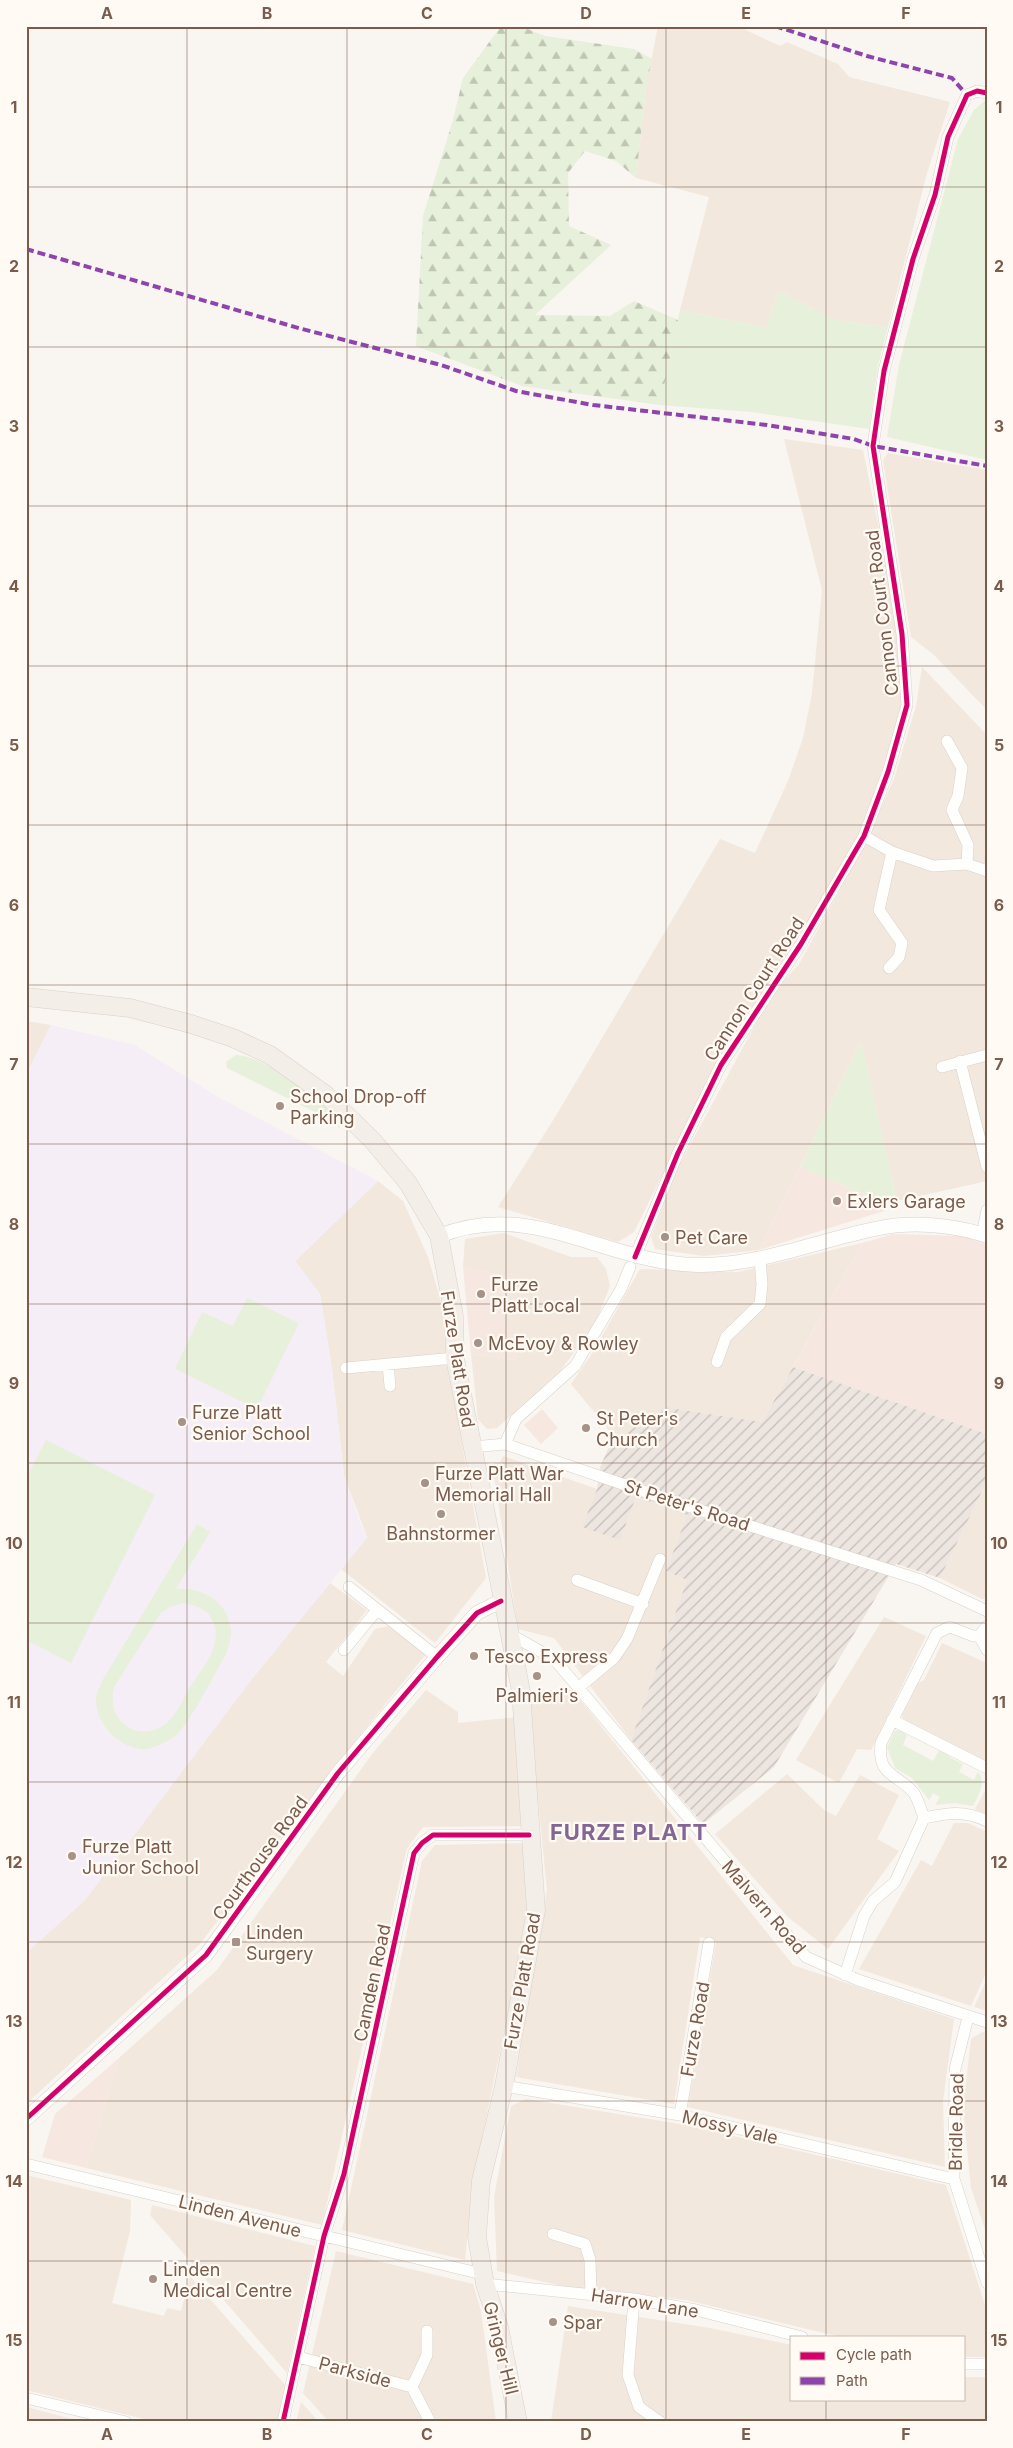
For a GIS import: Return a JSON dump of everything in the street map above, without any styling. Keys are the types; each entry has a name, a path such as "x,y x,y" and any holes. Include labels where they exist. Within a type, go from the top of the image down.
{"main road":[{"name":"Furze Platt Road","path":"26,997 130,1008 191,1024 270,1055 326,1096 373,1141 408,1183 439,1236 454,1316 455,1358 484,1498 520,1691 529,1835 536,1910 504,2086 481,2181 476,2237 483,2279"},
{"name":"Gringer Hill","path":"483,2279 499,2327 518,2422"}],"street":[{"name":"Cannon Court Road","path":"505,1444 516,1419 575,1366 621,1289 678,1153 720,1065 801,944 864,836 888,772 907,704 902,634 873,446 884,371 911,268 934,195 948,137 967,95 976,91 987,93"},
{"path":"947,741 962,768 958,796 952,810 968,844 967,864"},
{"path":"864,836 892,852 933,866 967,864 987,871"},
{"path":"889,968 899,957 902,943 879,910 892,852"},
{"path":"942,1067 987,1055"},
{"path":"960,1061 987,1167"},
{"path":"439,1236 458,1228 492,1223 540,1227 633,1262 696,1265 738,1264 864,1232 900,1225 927,1225 984,1235 987,1210"},
{"path":"717,1362 726,1337 760,1304 762,1284 760,1259"},
{"path":"346,1368 455,1358"},
{"path":"388,1364 390,1386"},
{"name":"St Peter's Road","path":"473,1447 505,1444 681,1504 938,1586 987,1611"},
{"path":"578,1688 614,1658 628,1639 660,1559"},
{"path":"577,1580 643,1604"},
{"path":"349,1587 437,1657"},
{"name":"Courthouse Road","path":"26,2119 146,2012 206,1955 338,1773 437,1657 477,1614 502,1601"},
{"path":"344,1650 378,1610"},
{"path":"979,1636 987,1626"},
{"path":"845,1975 864,1916 872,1901 895,1882 924,1818 913,1793 885,1769 879,1754 880,1743 940,1630 950,1627 973,1636 979,1636"},
{"name":"Malvern Road","path":"508,1633 554,1659 806,1957 845,1975 987,2022"},
{"path":"979,1636 987,1650"},
{"path":"892,1720 987,1768"},
{"path":"924,1818 949,1812 965,1812 987,1821"},
{"name":"Camden Road","path":"283,2422 324,2236 344,2174 414,1853 422,1843 433,1835 529,1835"},
{"name":"Furze Road","path":"680,2115 709,1943"},
{"name":"Bridle Road","path":"968,2017 955,2070 954,2179 987,2283"},
{"name":"Mossy Vale","path":"504,2086 680,2115 954,2179"},
{"name":"Linden Avenue","path":"26,2164 324,2236 483,2279"},
{"path":"553,2234 585,2244 590,2260 591,2294"},
{"name":"Harrow Lane","path":"483,2279 634,2299 696,2310 798,2336"},
{"path":"634,2299 628,2375 639,2407 660,2422"},
{"name":"Parkside","path":"412,2387 427,2355 427,2331"},
{"name":"Parkside","path":"298,2357 412,2387 430,2422"},
{"path":"966,2364 987,2364"},
{"path":"26,2398 126,2422"}],"shaded area":[{"path":"658,26 737,26 780,46 787,42 838,64 849,77 950,102 927,173 888,327 835,320 779,291 766,328 680,310 709,197 636,178 646,87"},
{"path":"784,439 863,450 899,627 903,706 864,825 822,898 718,1063 634,1232 618,1242 498,1207 557,1114 720,839 755,853 788,781 803,738 812,693 822,590"},
{"path":"888,453 987,470 987,710 934,655 911,637 883,460"},
{"path":"922,667 987,735 987,1181 897,1201 861,1042 759,1250 704,1256 655,1249 651,1237 678,1167 772,994 799,964 866,842 895,776 916,706"},
{"path":"26,1021 51,1025 26,1075"},
{"name":"Furze Platt Senior School","path":"51,1025 135,1045 218,1097 378,1181 295,1261 320,1294 332,1369 344,1475 367,1538 251,1680 85,1900 26,1953 26,1075"},
{"path":"800,1167 884,1203 884,1211 759,1250"},
{"path":"378,1181 403,1201 428,1257 443,1308 462,1445 486,1578 435,1643 341,1569 367,1537 344,1475 332,1369 320,1294 295,1261"},
{"path":"504,1233 571,1257 597,1257 606,1269 610,1286 595,1324 560,1371 497,1428 487,1429 478,1419 471,1354 516,1360 518,1346 503,1333 511,1278 463,1267 465,1239"},
{"path":"893,1234 964,1236 987,1245 987,1434 793,1367 862,1243"},
{"path":"862,1243 762,1422 663,1407 617,1440 571,1384 593,1352 640,1269 738,1272"},
{"path":"463,1267 511,1278 503,1333 522,1339 516,1360 471,1354"},
{"path":"793,1367 987,1434 987,1481 940,1578 896,1564 774,1767 703,1824 631,1740 687,1580 666,1571 687,1515 636,1497 620,1540 582,1527 597,1489 600,1467 609,1447 617,1440 663,1407 762,1422"},
{"path":"542,1409 558,1428 541,1444 524,1425"},
{"path":"503,1456 597,1489 582,1527 620,1539 636,1497 687,1515 666,1571 687,1580 631,1740 554,1638 518,1629 494,1476"},
{"path":"987,1481 987,1598 982,1599 940,1578"},
{"path":"330,1583 367,1610 326,1662 343,1676 375,1629 388,1626 426,1654 340,1760 200,1944 26,2104 26,1953 85,1900 251,1680"},
{"path":"884,1617 926,1636 871,1750 857,1749 839,1783 796,1760"},
{"path":"942,1643 987,1663 987,1764 906,1724 902,1716 918,1683 924,1680"},
{"path":"426,1690 458,1712 458,1723 517,1717 525,1826 423,1827 407,1848 322,2225 86,2168 119,2058 217,1970 372,1754"},
{"path":"527,1690 572,1690 793,1965 954,2019 943,2101 945,2167 688,2107 716,1942 700,1937 674,2104 516,2077 547,1890"},
{"path":"787,1774 824,1810 836,1816 860,1775 899,1795 877,1839 899,1851 828,1949 788,1917 715,1834"},
{"path":"987,1787 987,1815 975,1809"},
{"path":"954,1823 968,1823 987,1832 987,1971 971,2006 859,1969 921,1860 932,1866"},
{"path":"526,1843 530,1906 473,2181 465,2260 342,2230 422,1861 435,1845"},
{"path":"987,1979 987,2011 974,2007"},
{"path":"982,2032 987,2033 987,2235 971,2188 963,2108 971,2039"},
{"path":"119,2058 86,2168 42,2157 55,2114"},
{"path":"526,2099 686,2125 946,2185 987,2311 987,2357 966,2357 966,2336 837,2336 686,2300 571,2288 497,2271 494,2197 511,2106"},
{"path":"26,2175 131,2200 130,2231 112,2303 164,2316 167,2308 181,2311 190,2276 286,2386 278,2422 156,2422 26,2390"},
{"path":"152,2205 315,2246 287,2373 150,2215"},
{"path":"336,2251 473,2284 481,2311 496,2422 329,2422 303,2393"},
{"path":"568,2306 710,2328 790,2345 790,2400 966,2400 966,2377 987,2377 987,2422 551,2422"},
{"path":"301,2402 319,2422 296,2422"},
{"path":"26,2407 84,2422 26,2422"}],"green space":[{"path":"501,26 520,26 545,36 634,49 652,59 646,87 636,178 616,161 585,151 568,173 569,226 611,245 535,315 610,316 634,301 678,320 660,405 522,386 416,346 423,216 453,120 463,78"},
{"path":"987,99 987,460 887,437 899,365 958,139 974,110"},
{"path":"779,291 835,320 888,327 878,365 869,429 752,412 660,405 680,310 766,328"},
{"path":"861,1042 897,1201 884,1203 800,1167"},
{"path":"236,1055 261,1062 304,1088 339,1115 341,1126 339,1128 333,1121 227,1068 226,1062"},
{"path":"247,1298 299,1323 257,1409 175,1369 202,1312 233,1326"},
{"path":"46,1440 155,1495 71,1663 26,1640 26,1478"},
{"path":"197,1524 210,1532 176,1589 186,1589 204,1594 220,1604 229,1621 231,1634 226,1654 188,1721 173,1738 164,1743 145,1749 132,1747 116,1738 104,1725 100,1717 96,1699 102,1681","holes":["182,1603 197,1606 209,1615 214,1624 216,1634 212,1652 178,1709 166,1724 151,1731 135,1730 126,1726 114,1710 114,1687 161,1613 168,1608"]},
{"path":"899,1730 907,1735 903,1745 933,1761 939,1751 945,1752 951,1758 963,1764 959,1772 974,1780 978,1772 981,1776 982,1785 973,1806 955,1803 935,1805 940,1797 933,1793 929,1800 912,1778 895,1768 887,1747 895,1731"}],"marked path":[{"path":"775,26 867,56 952,78 967,95"},
{"path":"26,249 302,329 441,365 516,391 593,405 767,425 854,439 873,446 987,466"}],"cycle path":[{"path":"635,1257 678,1153 721,1065 801,944 864,836 888,772 907,705 902,634 873,446 884,371 913,259 935,195 948,137 967,95 977,91 987,93"},
{"path":"26,2119 206,1955 338,1773 477,1613 501,1601"},
{"path":"283,2422 324,2236 344,2174 414,1853 422,1843 433,1835 529,1835"}],"place":[{"name":"School Drop-off Parking","path":"280,1106"},
{"name":"Exlers Garage","path":"837,1201"},
{"name":"Pet Care","path":"665,1237"},
{"name":"Furze Platt Local","path":"481,1294"},
{"name":"McEvoy & Rowley","path":"478,1343"},
{"name":"Furze Platt Senior School","path":"182,1422"},
{"name":"St Peter's Church","path":"586,1428"},
{"name":"Furze Platt War Memorial Hall","path":"425,1483"},
{"name":"Bahnstormer","path":"441,1514"},
{"name":"Tesco Express","path":"474,1656"},
{"name":"Palmieri's","path":"537,1676"},
{"name":"Furze Platt Junior School","path":"72,1856"},
{"name":"Linden Surgery","path":"236,1942"},
{"name":"Linden Medical Centre","path":"153,2279"},
{"name":"Spar","path":"553,2322"}],"district":[{"name":"FURZE PLATT","path":"629,1832"}]}
